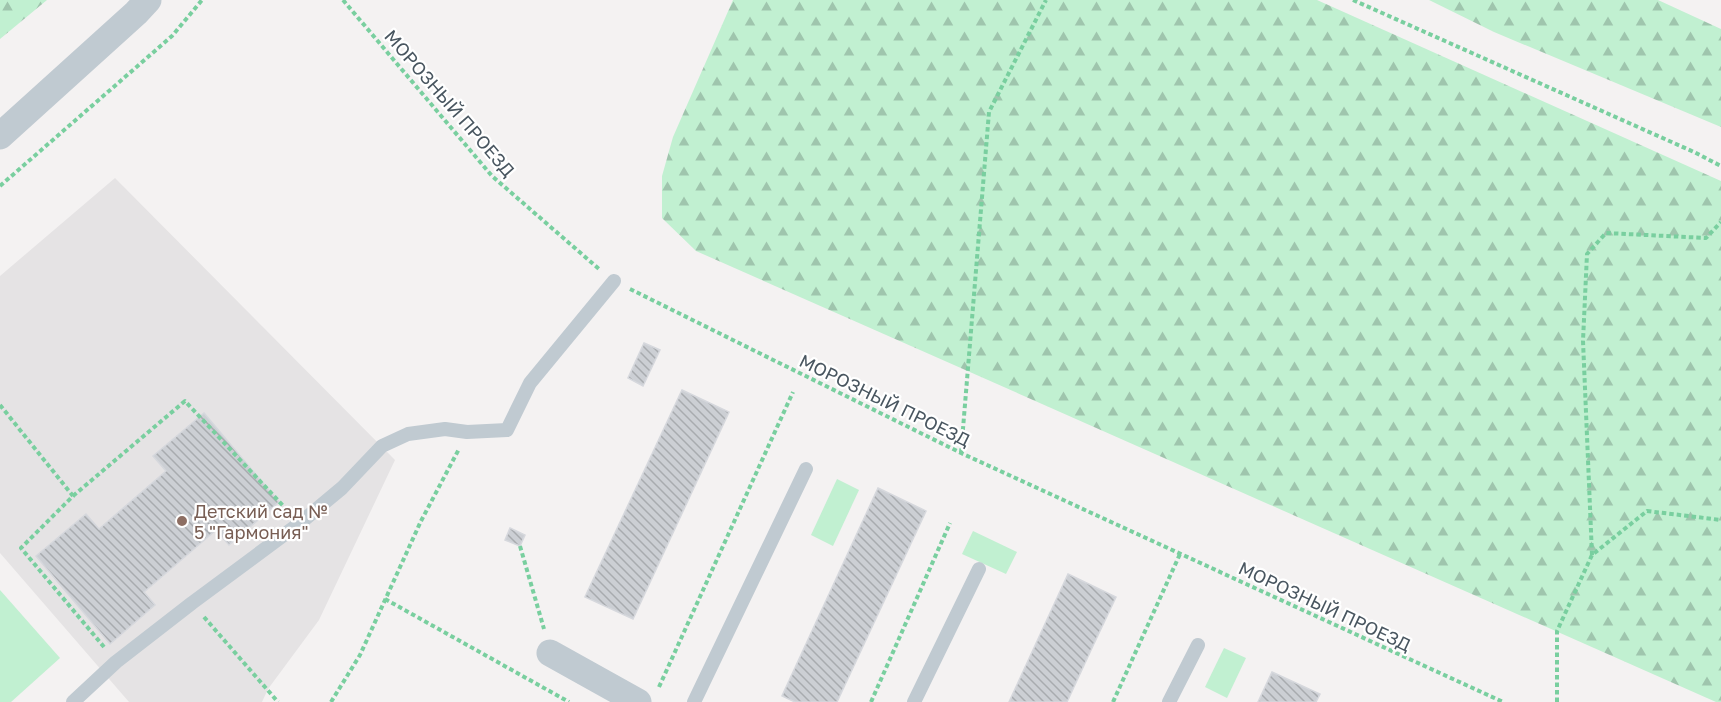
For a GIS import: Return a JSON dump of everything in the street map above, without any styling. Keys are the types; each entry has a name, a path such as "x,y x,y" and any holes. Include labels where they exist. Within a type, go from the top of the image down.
{"street":[{"path":"0,136 148,0"},
{"path":"550,653 648,697"}],"lane":[{"path":"73,702 117,662 300,523 342,488 382,446 408,434 445,429 467,432 507,430 530,383 614,281"},
{"path":"694,702 806,469"},
{"path":"914,702 979,569"},
{"path":"1169,702 1198,645"}],"path":[{"path":"0,186 172,36 202,0"},
{"name":"МОРОЗНЫЙ ПРОЕЗД","path":"343,0 492,176 614,281 961,453 1503,702"},
{"path":"961,453 989,112 1046,0"},
{"path":"1353,0 1721,166"},
{"path":"1592,555 1583,341 1587,254 1606,233 1706,238 1721,222"},
{"path":"648,697 793,392"},
{"path":"117,662 21,548 73,495 184,401 300,523"},
{"path":"0,405 73,495"},
{"path":"331,702 360,655 421,521 467,432"},
{"path":"1557,702 1557,631 1592,555 1647,511 1721,520"},
{"path":"871,702 950,523"},
{"path":"520,546 550,653"},
{"path":"1113,702 1180,554"},
{"path":"385,599 568,701"},
{"path":"192,603 278,702"},
{"path":"560,702 568,701"}],"shaded area":[{"path":"115,178 395,460 319,620 268,689 262,702 129,702 0,553 0,276"}],"green space":[{"path":"0,0 47,0 0,39"},
{"path":"733,0 1317,0 1721,181 1721,702 1716,702 696,251 662,218 662,176 673,137"},
{"path":"1429,0 1658,0 1721,29 1721,127 1494,32"},
{"path":"837,479 859,490 833,546 811,535"},
{"path":"973,531 1017,552 1006,574 962,554"},
{"path":"0,590 60,658 11,702 0,702"},
{"path":"1224,648 1246,658 1227,698 1205,687"}],"building":[{"path":"644,343 660,350 643,386 628,378"},
{"path":"682,390 729,412 633,619 585,597"},
{"name":"Детский сад № 5 \"Гармония\"","path":"204,413 279,502 229,545 216,530 144,592 155,605 110,644 36,556 86,514 99,529 166,471 153,456"},
{"path":"878,488 926,511 837,702 795,702 782,696"},
{"path":"510,528 525,535 520,546 505,540"},
{"path":"1068,574 1116,597 1067,702 1009,702"},
{"path":"1272,672 1320,694 1316,702 1258,702"}],"place":[{"name":"Детский сад № 5 \"Гармония\"","path":"182,521"}]}
